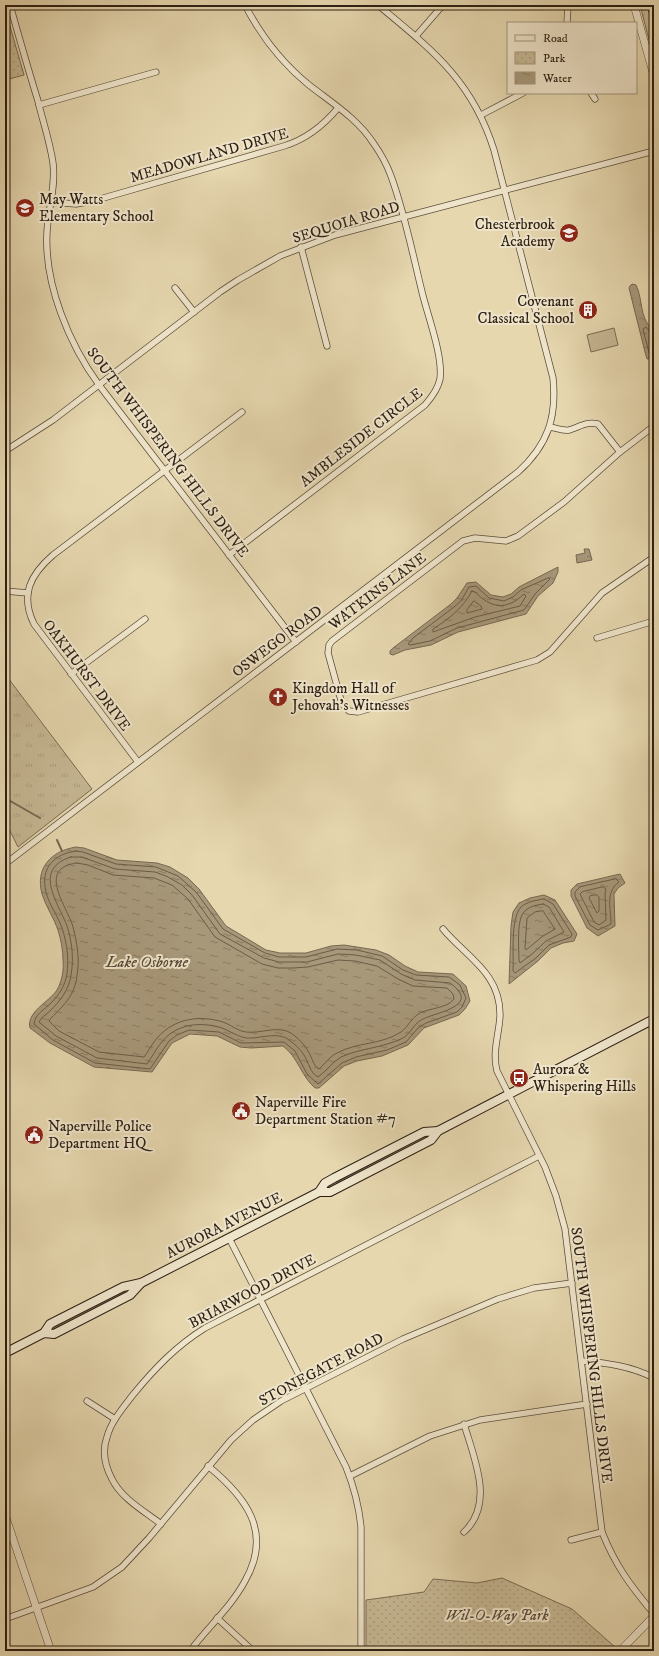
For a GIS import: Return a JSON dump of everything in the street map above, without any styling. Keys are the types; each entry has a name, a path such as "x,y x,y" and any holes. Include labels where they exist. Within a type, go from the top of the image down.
{"main road":[{"name":"AURORA AVENUE","path":"5,1353 44,1333 54,1334 130,1295 141,1283 319,1192 330,1192 432,1140 438,1131 654,1019"}],"street":[{"name":"SOUTH WHISPERING HILLS DRIVE","path":"10,5 51,149 54,176 47,244 51,277 71,340 88,370 99,385 296,642"},
{"name":"AMBLESIDE CIRCLE","path":"228,555 425,405 435,392 440,378 439,358 403,217 391,177 381,155 367,134 357,123 300,77 280,58 261,33 246,5"},
{"name":"OSWEGO ROAD","path":"5,864 518,472 535,455 550,426 555,403 553,378 494,150 481,115 465,88 453,72 416,36 378,5"},
{"path":"416,36 443,5"},
{"path":"567,22 568,5"},
{"path":"634,5 654,76"},
{"path":"651,5 654,18"},
{"path":"39,105 156,72"},
{"path":"481,115 521,94"},
{"path":"592,94 595,99"},
{"name":"MEADOWLAND DRIVE","path":"51,202 76,204 93,201 295,143 318,130 338,108"},
{"name":"SEQUOIA ROAD","path":"5,451 37,432 238,280 269,262 301,247 335,235 654,151"},
{"path":"301,247 327,346"},
{"path":"175,288 194,312"},
{"name":"OAKHURST DRIVE","path":"138,762 34,624 28,609 28,592 35,573 41,566 242,412"},
{"path":"550,426 564,430 588,423 598,424 620,452"},
{"name":"WATKINS LANE","path":"654,426 620,452 564,502 518,536 506,541 475,538 463,541 332,641 329,644 328,653 342,704 348,711 358,712 537,660 550,652 602,592 654,557"},
{"path":"5,591 28,592"},
{"path":"71,674 145,619"},
{"path":"597,638 654,621"},
{"name":"SOUTH WHISPERING HILLS DRIVE","path":"443,929 453,941 483,968 495,988 498,997 500,1014 495,1049 495,1063 508,1095 550,1179 563,1219 582,1361 602,1532 619,1569 654,1615"},
{"name":"BRIARWOOD DRIVE","path":"160,1524 118,1489 108,1471 104,1449 106,1439 115,1419 150,1374 183,1343 205,1328 539,1156"},
{"path":"229,1238 350,1476 359,1508 361,1527 360,1651"},
{"name":"STONEGATE ROAD","path":"5,1619 80,1593 101,1583 122,1567 135,1554 231,1440 253,1420 281,1400 403,1339 498,1299 534,1288 572,1283"},
{"path":"582,1361 602,1362 623,1366 654,1378"},
{"path":"87,1401 115,1419"},
{"path":"350,1476 430,1436 464,1424 488,1418 587,1404"},
{"path":"464,1424 479,1478 480,1490 480,1500 474,1520 472,1525 464,1532"},
{"path":"190,1651 245,1581 253,1561 256,1538 252,1516 247,1507 232,1486 208,1466"},
{"path":"5,1515 51,1651"},
{"path":"571,1540 602,1532"},
{"path":"620,1651 654,1615"},
{"path":"217,1618 251,1649"}],"green space":[{"path":"640,5 647,5 654,28 654,59"},
{"path":"5,9 24,75 5,80"},
{"path":"614,328 618,345 591,352 587,335"},
{"path":"5,674 92,789 18,847 5,821"},
{"path":"427,1135 427,1137 329,1188 328,1187"},
{"path":"126,1290 127,1291 53,1330 52,1329"},
{"name":"Wil-O-Way Park","path":"502,1578 572,1609 615,1647 612,1651 366,1651 366,1600 424,1592 433,1579 477,1583"}],"water":[{"path":"632,284 636,285 645,318 654,330 654,358 647,359 629,288"},
{"path":"584,549 589,549 592,560 577,563 576,555 585,553"},
{"path":"558,567 558,572 553,583 538,596 526,614 458,632 431,645 405,650 393,655 390,654 390,651 393,648 451,604 467,583 476,582 491,595 503,597"},
{"name":"Lake Osborne","path":"76,847 84,848 117,860 157,863 170,867 188,878 199,889 226,926 266,950 280,953 306,953 331,946 344,945 376,950 389,955 405,966 418,972 453,974 466,986 470,1001 459,1015 424,1028 408,1045 382,1056 357,1061 344,1066 319,1088 315,1088 310,1083 288,1050 283,1046 251,1048 240,1047 217,1036 190,1034 172,1043 152,1072 94,1067 50,1043 30,1028 31,1017 59,987 63,968 63,952 60,938 42,894 40,885 41,876 47,862 52,857 59,852"},
{"path":"620,874 625,883 618,888 614,894 615,926 598,936 587,928 571,896 571,890 577,884"},
{"path":"544,895 555,900 577,934 574,941 563,943 551,948 538,961 509,984 511,926 513,912 519,903 530,898"}],"waterway":[{"path":"5,798 40,818"},
{"path":"57,840 62,851"}],"place":[{"name":"May Watts Elementary School","path":"25,208"},
{"name":"Chesterbrook Academy","path":"569,233"},
{"name":"Covenant Classical School","path":"588,310"},
{"name":"Kingdom Hall of Jehovah's Witnesses","path":"278,697"},
{"name":"Aurora & Whispering Hills","path":"519,1078"},
{"name":"Naperville Fire Department Station #7","path":"241,1111"},
{"name":"Naperville Police Department HQ","path":"34,1135"}]}
